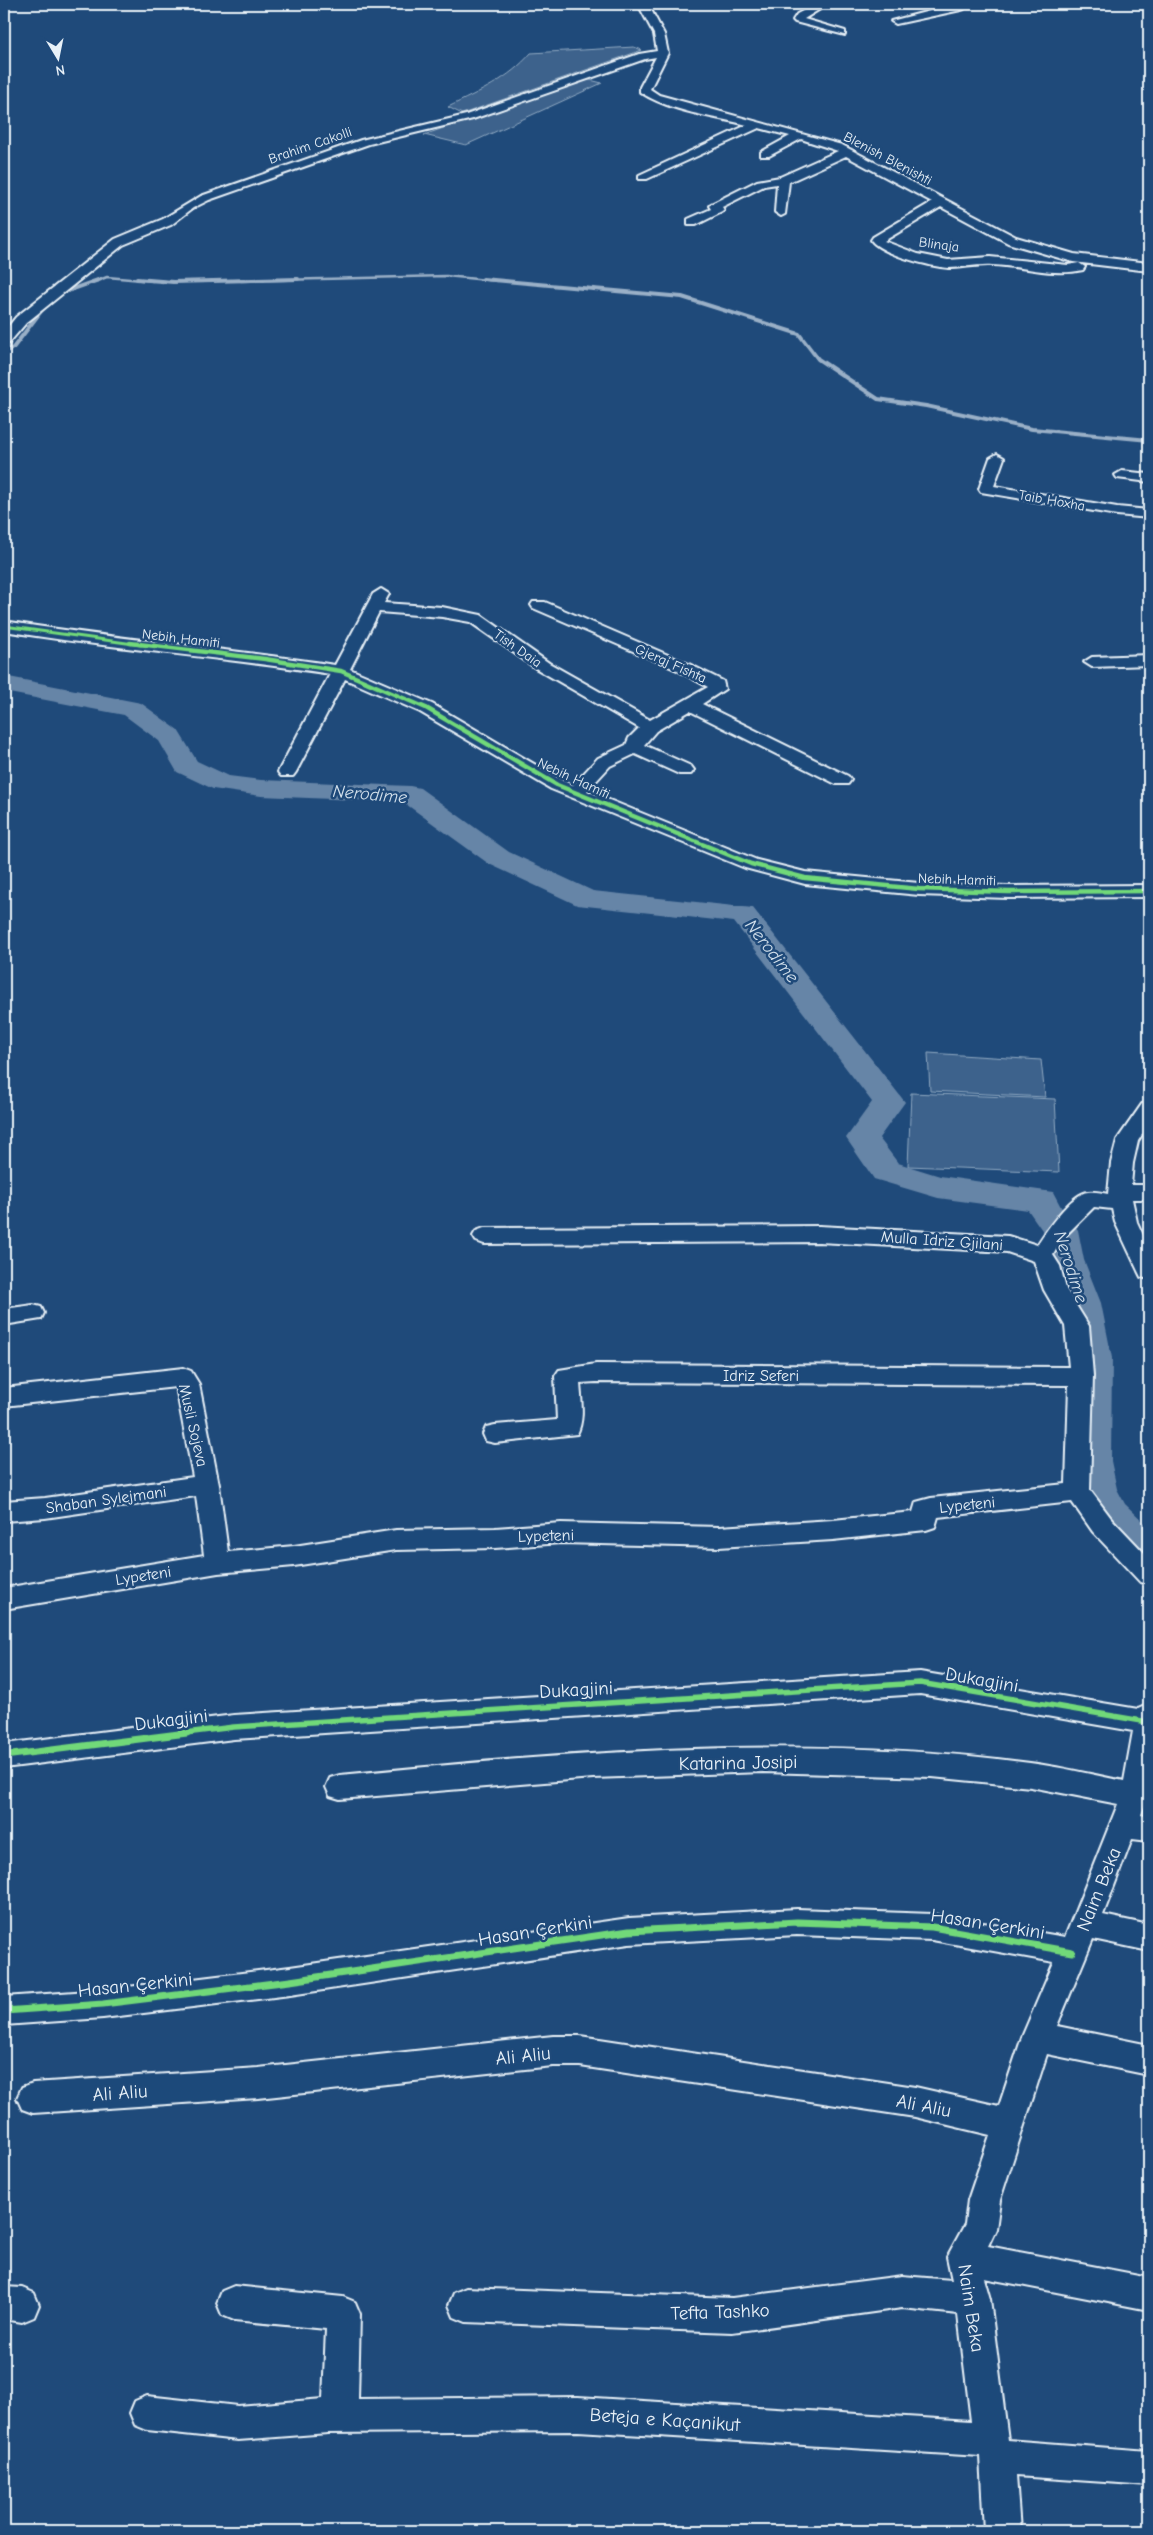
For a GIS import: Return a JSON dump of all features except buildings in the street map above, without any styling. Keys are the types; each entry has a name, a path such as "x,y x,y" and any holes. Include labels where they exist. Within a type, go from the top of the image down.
{"street":[{"path":"643,4 663,40 663,53"},
{"path":"823,4 800,16 798,20 842,33"},
{"path":"896,21 960,7 962,4"},
{"name":"Blenish Blenishti","path":"663,53 658,67 644,90 680,105 800,135 847,152 1012,240 1073,258 1149,267"},
{"name":"Brahim Cakolli","path":"4,340 20,320 119,242 167,222 189,206 205,198 366,142 469,117 643,56 663,53"},
{"path":"643,177 756,125"},
{"path":"765,154 800,135"},
{"path":"692,222 718,210 715,206 761,183 783,180 847,152"},
{"path":"781,212 783,180"},
{"name":"Blinaja","path":"941,202 877,240 880,244 915,257 948,264 990,261 1068,269 1104,262"},
{"name":"Taib Hoxha","path":"997,458 986,489 1117,511 1149,514"},
{"path":"1122,475 1149,478"},
{"path":"287,772 382,592"},
{"name":"Gjergj Fishta","path":"539,605 691,671 717,685 716,689 650,727 635,742 635,748"},
{"name":"Tish Daia","path":"374,607 442,612 475,618 558,676 650,727"},
{"name":"Nebih Hamiti","path":"4,626 35,629 58,635 266,659 341,671 426,708 557,785 751,864 805,878 919,889 1008,892 1149,891"},
{"path":"1092,662 1149,660"},
{"path":"689,704 842,780"},
{"path":"576,792 604,762 635,748 685,770"},
{"path":"1149,1109 1139,1141 1122,1163 1120,1192 1126,1222 1149,1271"},
{"path":"1120,1192 1149,1192"},
{"path":"1120,1192 1115,1202 1089,1199 1061,1227 1042,1255 1048,1266 1055,1290 1077,1326 1081,1376 1078,1492 1102,1525 1149,1575"},
{"name":"Mulla Idriz Gjilani","path":"484,1236 819,1234 1008,1244 1042,1255"},
{"path":"4,1317 33,1313"},
{"name":"Idriz Seferi","path":"495,1434 568,1428 570,1409 567,1376 596,1373 1081,1376"},
{"name":"Musli Sojeva","path":"4,1397 183,1377 187,1384 207,1485 212,1536 218,1563"},
{"name":"Shaban Sylejmani","path":"4,1511 207,1485"},
{"name":"Lypeteni","path":"4,1598 218,1563 294,1556 396,1540 495,1538 561,1533 719,1537 833,1530 926,1520 925,1509 931,1508 1078,1492"},
{"name":"Dukagjini","path":"4,1756 280,1723 920,1683 1148,1719"},
{"name":"Naim Beka","path":"1002,2531 994,2448 973,2299 964,2257 980,2229 984,2200 1037,2037 1085,1924 1136,1827 1135,1795 1148,1719"},
{"name":"Katarina Josipi","path":"340,1787 442,1777 674,1762 850,1760 1018,1773 1135,1795"},
{"name":"Hasan Çerkini","path":"4,2011 103,2004 290,1981 629,1931 797,1922 932,1927 1072,1952"},
{"path":"1085,1924 1149,1938"},
{"path":"1037,2037 1149,2060"},
{"name":"Ali Aliu","path":"33,2098 258,2083 553,2051 580,2051 915,2102 1009,2124"},
{"path":"964,2257 1149,2294"},
{"name":"Tefta Tashko","path":"466,2305 732,2315 902,2292 973,2299"},
{"path":"234,2303 343,2314 340,2416"},
{"name":"Beteja e Kaçanikut","path":"147,2413 238,2423 340,2416 578,2414 994,2448 1149,2468"}],"shaded area":[{"path":"634,47 642,50 462,114 448,107 503,78 531,53"},
{"path":"582,78 602,83 466,145 424,135"},
{"path":"928,1053 1041,1060 1045,1097 930,1091"},
{"path":"911,1093 1055,1099 1059,1172 908,1166"}],"waterway":[{"path":"241,281 446,276 497,281"},
{"path":"97,281 107,277 153,281"},
{"path":"59,294 101,279"},
{"path":"137,279 173,282 298,279"},
{"path":"483,279 682,297 799,334 818,359 878,399 926,406 1032,429 1149,440"},
{"path":"4,352 13,348 45,306"},
{"name":"Nerodime","path":"4,684 132,709 169,736 187,766 223,783 261,788 410,794 499,858 587,899 743,914 889,1102 862,1138 886,1171 938,1187 1041,1200 1046,1212 1061,1230 1067,1260 1083,1303 1094,1358 1092,1461 1098,1489 1110,1514 1149,1551"}],"cycle path":[{"path":"4,626 58,635 265,659 341,671 426,708 557,785 751,864 805,878 919,889 1008,892 1149,891"},
{"path":"4,1756 234,1727 920,1683 1148,1722"},
{"path":"4,2011 103,2004 290,1981 629,1931 797,1922 932,1927 1072,1952"}]}
